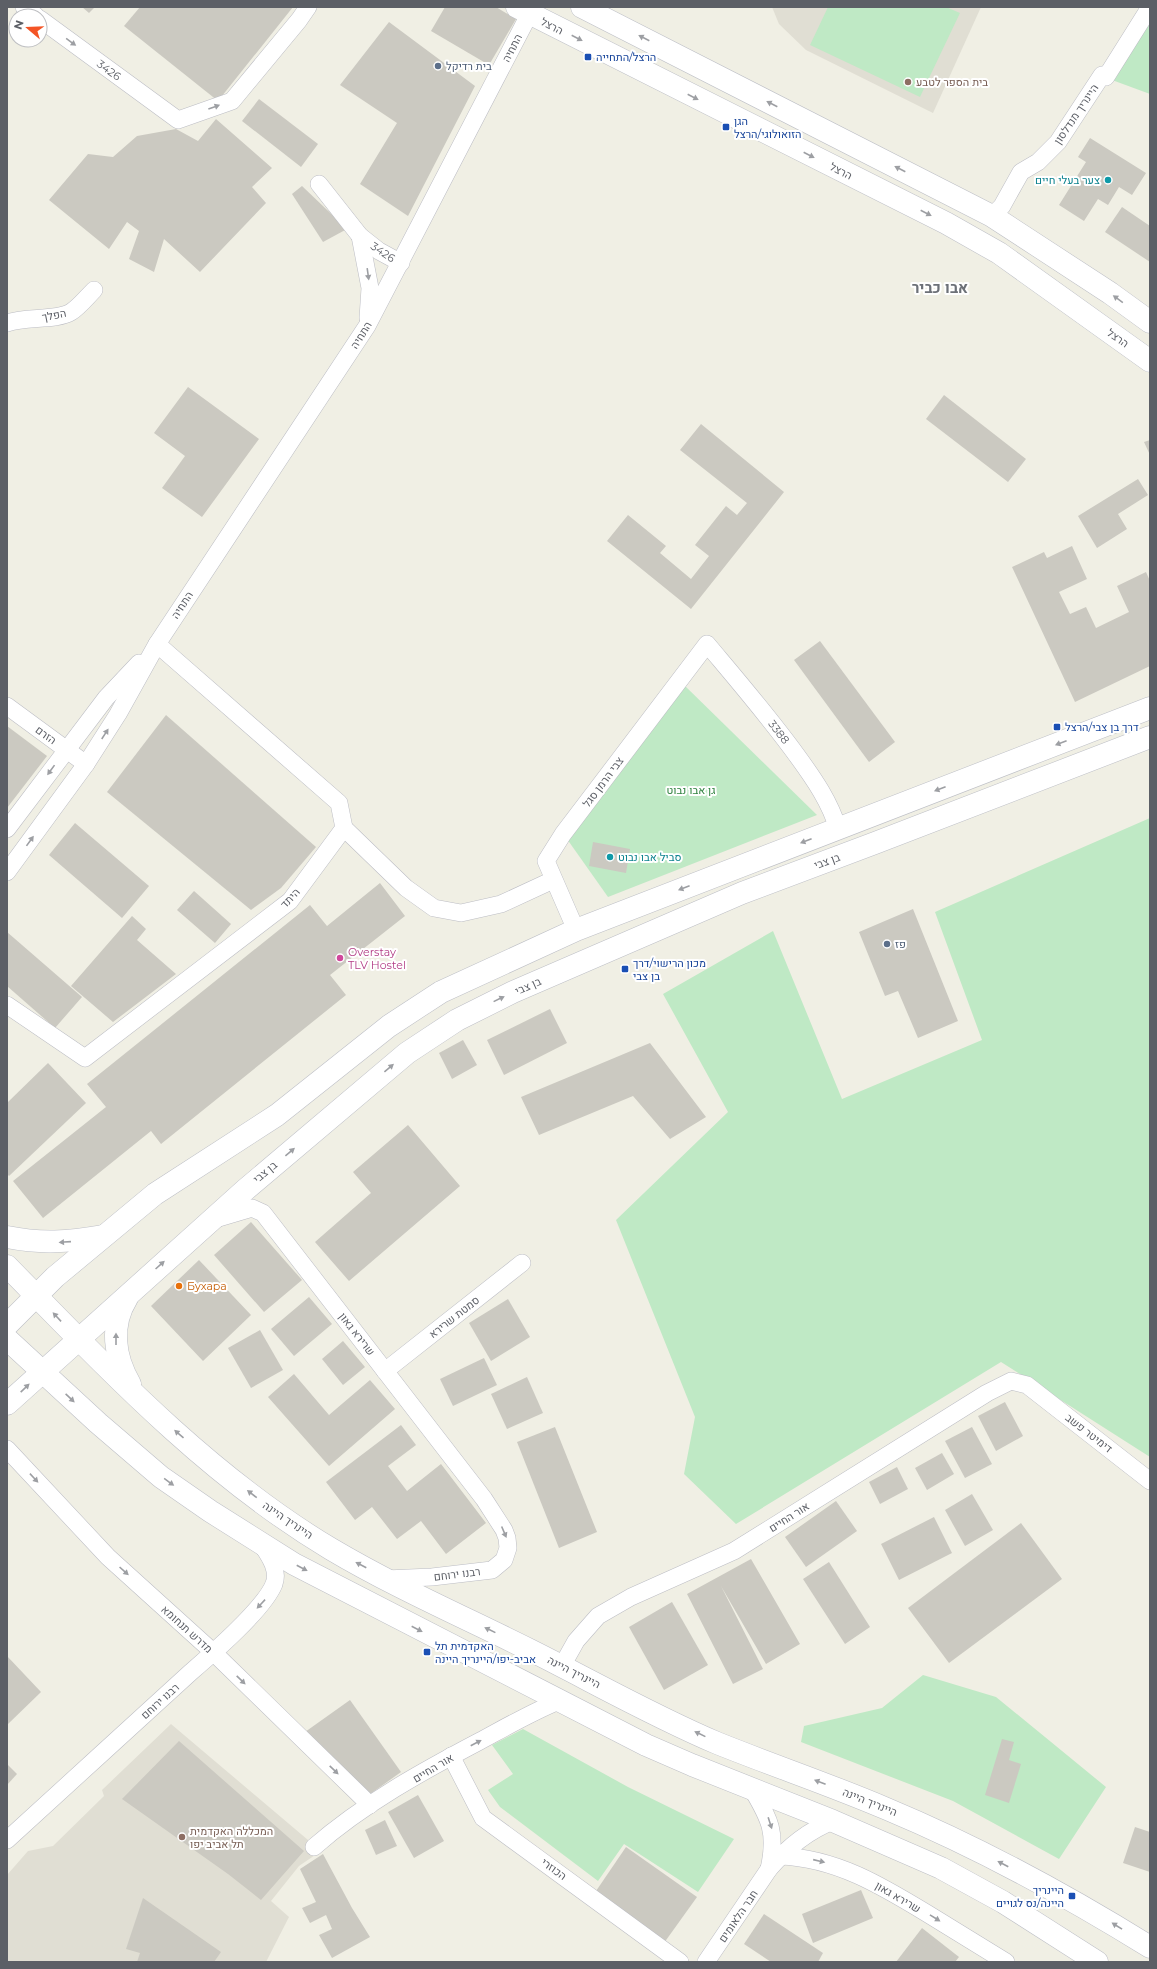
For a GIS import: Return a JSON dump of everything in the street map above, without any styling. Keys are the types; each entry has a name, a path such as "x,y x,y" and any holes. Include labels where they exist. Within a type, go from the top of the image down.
{"main road":[{"path":"582,7 992,216 1110,293 1150,322"},
{"name":"הרצל","path":"527,10 951,226 999,253 1150,361"},
{"path":"951,226 973,223 992,216"},
{"path":"999,253 1032,242"},
{"path":"7,1325 36,1295 103,1236 155,1194 277,1115 389,1026 440,992 576,930 1150,708"},
{"name":"בן צבי","path":"7,1404 77,1339 132,1292 211,1220 407,1053 457,1020 513,992 742,893 1150,736"},
{"path":"7,1237 50,1243 68,1242 103,1236"},
{"name":"היינריך היינה","path":"7,1266 77,1339 140,1400 219,1469 271,1510 332,1550 386,1579 715,1742 888,1809 970,1847 1093,1912 1150,1947"},
{"path":"132,1292 122,1306 118,1318 116,1347 118,1361 140,1400"},
{"path":"7,1339 98,1423 162,1477 210,1511 294,1564 359,1599 646,1745 833,1821 941,1868 1003,1902 1097,1962"}],"street":[{"name":"3426","path":"48,25 178,120 232,101 308,7"},
{"name":"היינריך מנדלסון","path":"992,216 1002,206 1021,172 1038,162 1058,142 1102,75 1106,77 1150,7"},
{"name":"התחיה","path":"7,872 86,764 118,714 157,644 367,326 401,263 527,10"},
{"name":"3426","path":"319,184 360,236 379,251 401,263"},
{"path":"360,236 370,288 367,326"},
{"name":"הפלך","path":"7,323 15,320 48,317 71,312 94,290"},
{"name":"התחיה","path":"7,829 106,698 157,644"},
{"path":"157,644 339,803 344,828 406,888 434,908 461,913 501,904 553,880"},
{"name":"3388","path":"707,644 780,732 810,774 833,811 838,829"},
{"name":"צבי הרמן סגל","path":"576,930 546,862 563,834 707,644"},
{"name":"הזרם","path":"7,706 86,764"},
{"name":"היתד","path":"7,1005 85,1058 290,902 344,828"},
{"name":"שרירא גאון","path":"211,1220 252,1208 263,1213 484,1499"},
{"name":"סמטת שרירא","path":"385,1372 522,1263"},
{"name":"אור החיים","path":"562,1666 576,1641 598,1616 631,1597 734,1551 987,1393 1012,1381 1027,1385"},
{"name":"דימיטר פשב","path":"1027,1385 1150,1481"},
{"name":"מדרש תנחומא","path":"7,1449 108,1557 213,1652 370,1805"},
{"name":"רבנו ירוחם","path":"386,1579 432,1577 492,1570 504,1560 508,1548 504,1530 484,1499"},
{"name":"רבנו ירוחם","path":"7,1840 213,1652 265,1601 275,1582 275,1570 273,1562 262,1545"},
{"name":"אור החיים","path":"314,1847 370,1805 451,1756 542,1708 559,1701"},
{"name":"הכוזרי","path":"451,1756 484,1818 680,1962"},
{"name":"חבר הלאומים","path":"752,1789 767,1814 772,1831 774,1843 769,1869"},
{"name":"חבר הלאומים","path":"706,1962 769,1869 780,1856 808,1833 833,1821"},
{"name":"שרירא גאון","path":"780,1856 802,1858 841,1867 884,1887 1006,1962"}],"shaded area":[{"name":"בית הספר לטבע","path":"772,7 981,7 933,113 806,50 779,24"},
{"name":"המכללה האקדמית תל אביב יפו","path":"171,1724 321,1851 299,1866 271,1901 289,1917 266,1962 7,1962 7,1875 28,1851 53,1846 104,1796 102,1790"}],"green space":[{"name":"בית הספר לטבע","path":"828,7 946,7 960,13 920,97 810,45"},
{"path":"1150,15 1150,94 1112,80"},
{"name":"גן אבו נבוט","path":"683,684 817,815 608,897 567,839"},
{"path":"1150,818 1150,1457 1001,1362 736,1524 684,1474 695,1417 616,1220 728,1112 663,994 773,931 842,1099 982,1040 935,912"},
{"path":"923,1675 996,1697 1106,1787 1059,1859 953,1801 801,1742 804,1726 882,1708"},
{"path":"523,1729 628,1787 734,1839 698,1892 624,1844 598,1881 500,1807 488,1790 513,1774 492,1745"}],"building":[{"path":"82,7 95,7 89,13"},
{"path":"140,7 293,7 218,101 124,26"},
{"path":"445,7 496,7 516,19 489,65 431,31"},
{"path":"389,22 475,86 408,216 360,184 397,123 340,85"},
{"path":"259,99 318,144 301,167 242,121"},
{"path":"216,119 272,168 252,187 266,203 200,272 164,239 154,272 129,259 139,231 127,222 109,249 49,200 88,154 113,157 137,136 176,129 198,141"},
{"name":"צער בעלי חיים","path":"1090,138 1146,173 1132,195 1119,187 1108,205 1098,199 1084,221 1059,205 1086,162 1078,157"},
{"path":"302,186 347,229 323,242 292,194"},
{"path":"1122,207 1150,226 1150,262 1105,232"},
{"path":"188,387 259,439 202,517 162,488 185,456 154,433"},
{"path":"944,395 1026,459 1008,482 926,419"},
{"path":"701,424 784,492 691,609 607,541 628,515 666,546 660,553 691,579 709,556 695,545 726,506 737,515 747,503 680,450"},
{"path":"1150,440 1150,455 1144,442"},
{"path":"1138,479 1148,495 1118,514 1127,529 1097,548 1078,516"},
{"path":"1072,546 1087,579 1059,592 1070,614 1086,607 1096,628 1129,612 1117,586 1146,572 1150,581 1150,666 1075,702 1012,567 1044,552 1047,558"},
{"path":"820,641 895,742 869,762 794,660"},
{"path":"166,715 316,847 281,888 251,910 107,792"},
{"path":"7,726 47,756 7,808"},
{"path":"75,823 149,886 122,918 49,855"},
{"name":"סביל אבו נבוט","path":"593,842 630,849 626,873 589,866"},
{"path":"380,883 405,916 330,975 346,995 161,1144 151,1131 43,1218 13,1181 106,1107 87,1084 310,905 327,926"},
{"path":"194,891 231,924 215,943 177,910"},
{"path":"913,909 958,1021 918,1038 898,991 885,996 859,932"},
{"path":"132,916 146,929 137,940 176,974 113,1022 71,986"},
{"path":"7,932 82,997 55,1028 7,986"},
{"path":"550,1009 567,1043 504,1075 487,1040"},
{"path":"463,1040 477,1065 452,1079 439,1053"},
{"path":"650,1043 706,1117 670,1139 633,1096 539,1135 521,1097"},
{"path":"48,1063 86,1103 9,1176 7,1174 7,1103"},
{"path":"408,1125 460,1186 349,1281 315,1242 371,1193 353,1172"},
{"path":"251,1222 302,1280 264,1312 214,1255"},
{"path":"199,1260 251,1315 203,1361 151,1306"},
{"path":"309,1297 332,1324 294,1356 271,1329"},
{"path":"508,1299 530,1337 491,1361 469,1323"},
{"path":"260,1330 283,1370 251,1388 228,1348"},
{"path":"343,1341 365,1367 343,1385 322,1359"},
{"path":"484,1358 497,1385 453,1406 440,1379"},
{"path":"294,1374 329,1415 370,1380 395,1409 329,1466 268,1397"},
{"path":"527,1377 543,1413 507,1429 491,1394"},
{"path":"1005,1402 1023,1436 996,1451 978,1416"},
{"path":"401,1425 416,1445 388,1466 407,1491 441,1464 486,1523 446,1554 421,1521 397,1539 372,1507 355,1520 326,1482"},
{"path":"555,1427 597,1532 559,1548 517,1442"},
{"path":"972,1427 992,1464 965,1478 945,1441"},
{"path":"942,1453 954,1474 927,1490 915,1468"},
{"path":"897,1467 908,1489 880,1504 869,1482"},
{"path":"972,1494 993,1530 965,1546 945,1510"},
{"path":"836,1501 857,1531 806,1567 785,1537"},
{"path":"934,1517 952,1553 899,1580 881,1544"},
{"path":"1021,1523 1062,1579 949,1663 908,1608"},
{"path":"751,1559 800,1644 766,1664 721,1586 763,1669 733,1684 687,1594"},
{"path":"829,1562 870,1627 845,1644 803,1579"},
{"path":"672,1602 708,1665 664,1690 629,1627"},
{"path":"7,1656 41,1692 7,1725"},
{"path":"350,1700 401,1772 366,1797 305,1732"},
{"path":"1002,1739 1014,1742 1009,1760 1021,1764 1009,1803 985,1795"},
{"path":"179,1741 304,1851 261,1900 228,1874 122,1799"},
{"path":"7,1764 17,1774 7,1785"},
{"path":"418,1795 444,1841 414,1858 388,1812"},
{"path":"385,1820 397,1846 376,1855 365,1830"},
{"path":"1135,1827 1150,1832 1150,1872 1123,1863"},
{"path":"626,1847 697,1897 664,1943 594,1894"},
{"path":"323,1854 352,1908 370,1937 332,1958 319,1935 332,1929 326,1915 310,1923 302,1908 316,1902 300,1869"},
{"path":"861,1890 873,1918 813,1943 802,1914"},
{"path":"143,1898 221,1952 214,1962 137,1962 140,1953 126,1949"},
{"path":"764,1914 823,1953 818,1962 771,1962 744,1944"},
{"path":"922,1928 959,1957 955,1962 896,1962"}],"place":[{"name":"הרצל/התחייה","path":"588,57"},
{"name":"בית רדיקל","path":"438,66"},
{"name":"בית הספר לטבע","path":"908,82"},
{"name":"הגן הזואולוגי/הרצל","path":"726,127"},
{"name":"צער בעלי חיים","path":"1108,180"},
{"name":"דרך בן צבי/הרצל","path":"1057,727"},
{"name":"סביל אבו נבוט","path":"610,857"},
{"name":"פז","path":"887,944"},
{"name":"Overstay TLV Hostel","path":"340,958"},
{"name":"מכון הרישוי/דרך בן צבי","path":"625,969"},
{"name":"Бухара","path":"179,1286"},
{"name":"האקדמית תל אביב-יפו/היינריך היינה","path":"427,1652"},
{"name":"המכללה האקדמית תל אביב יפו","path":"182,1837"},
{"name":"היינריך היינה/נס לגויים","path":"1072,1896"}],"district":[{"name":"אבו כביר","path":"940,288"}]}
